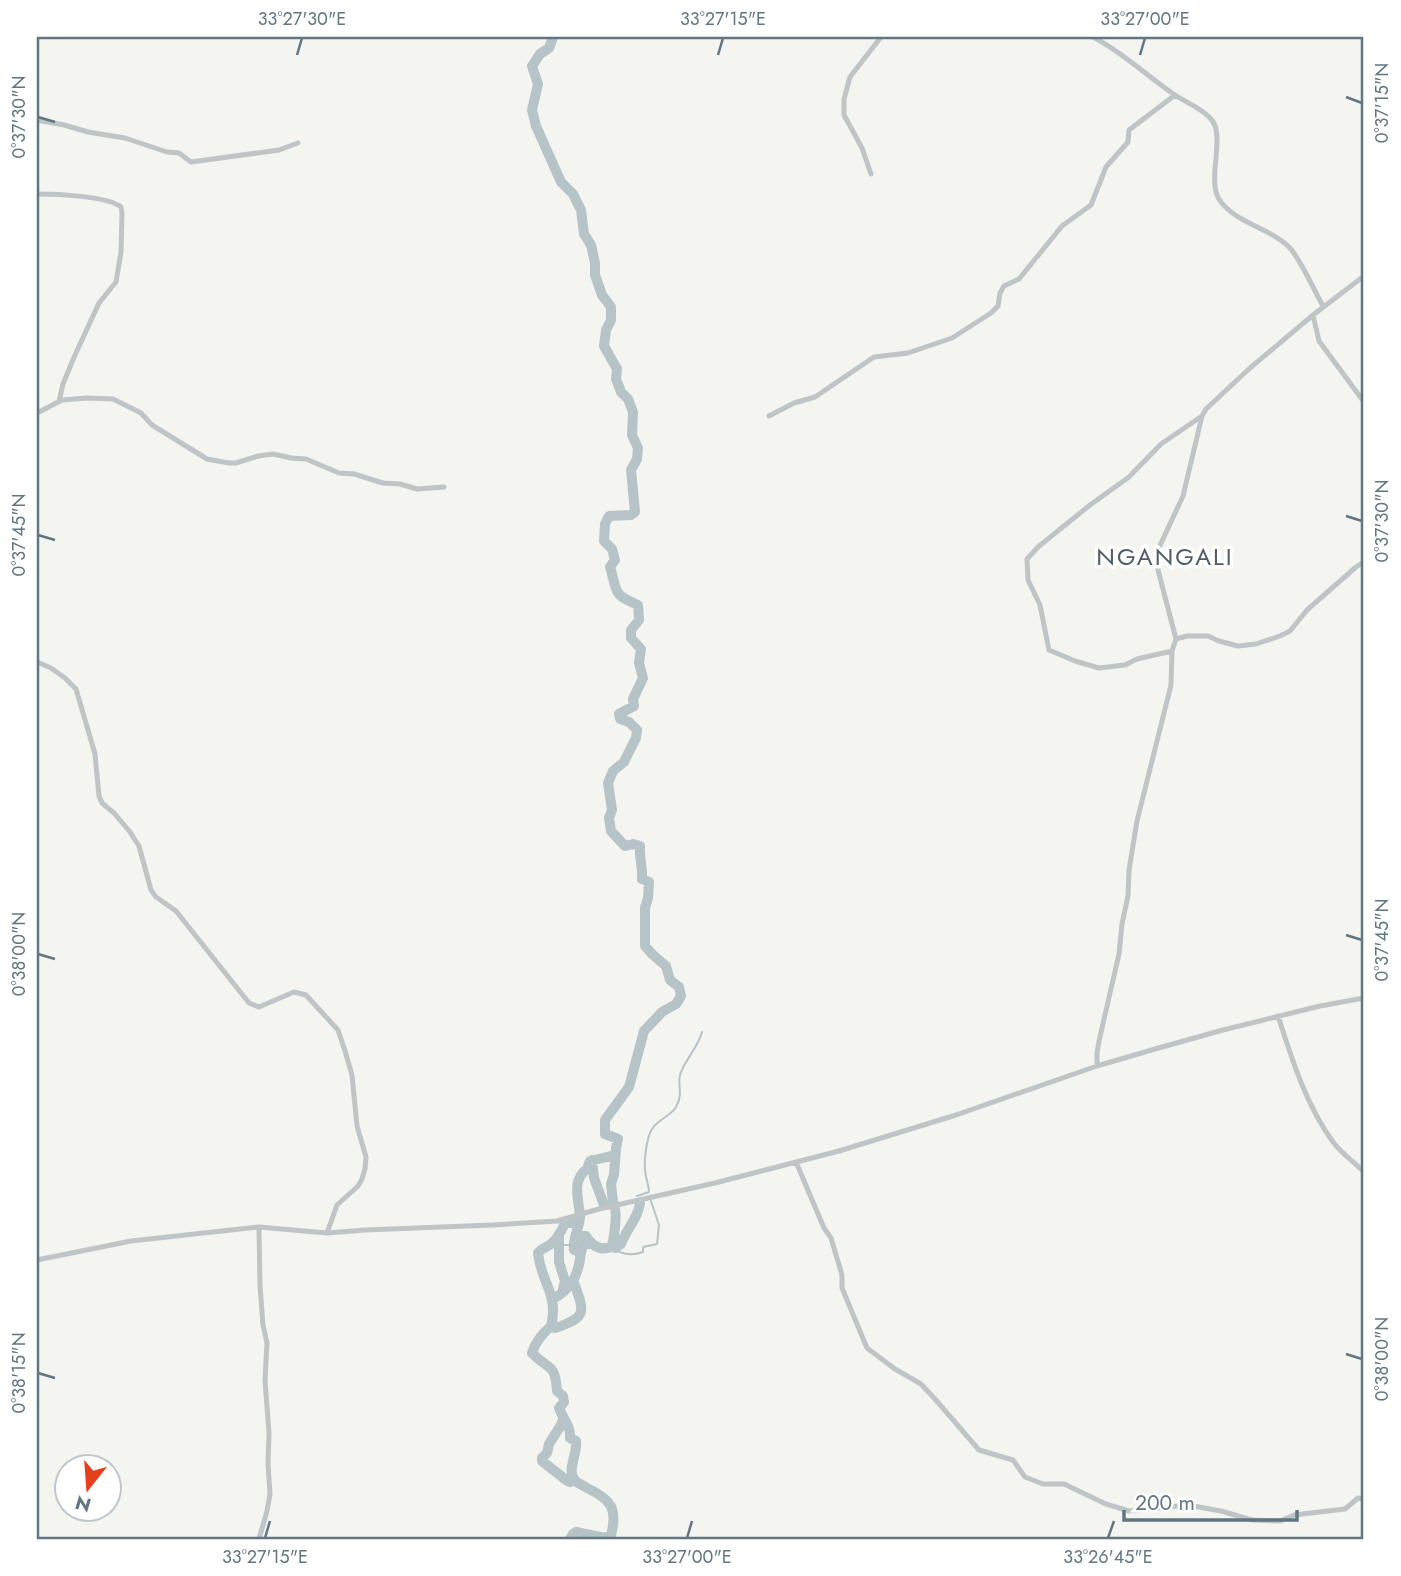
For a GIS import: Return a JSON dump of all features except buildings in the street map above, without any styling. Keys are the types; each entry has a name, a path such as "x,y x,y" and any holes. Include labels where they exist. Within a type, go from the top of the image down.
{"street":[{"path":"872,174 862,148 844,115 844,99 850,77 881,37"},
{"path":"1093,37 1175,95 1190,102 1215,122 1217,132 1214,187 1217,197 1236,215 1288,246 1323,306"},
{"path":"769,416 794,403 815,397 874,357 908,353 952,338 991,313 998,306 1004,286 1019,279 1062,226 1091,205 1106,167 1128,142 1129,130 1175,95"},
{"path":"37,120 125,138 167,152 179,153 191,162 279,150 298,143"},
{"path":"37,194 68,195 115,202 121,207 122,213 121,253 116,282 99,303 63,384 59,401"},
{"path":"1097,1066 1099,1041 1119,954 1137,821 1171,685 1172,651 1176,639 1156,554 1183,496 1202,416 1206,409 1250,368 1323,306 1364,276"},
{"path":"1313,315 1319,341 1364,402"},
{"path":"37,413 62,400 113,399 141,414 152,425 207,459 236,463 273,454 306,459 340,473 354,474 383,483 417,489 444,487"},
{"path":"1172,651 1137,659 1125,665 1099,668 1049,650 1040,605 1028,580 1027,559 1090,505 1129,477 1161,444 1202,416"},
{"path":"1176,639 1208,636 1238,646 1256,644 1280,636 1290,631 1307,610 1364,562"},
{"path":"37,662 51,668 76,689 94,754 99,796 139,846 151,890 156,897 176,911 248,1003 263,1006 289,993 300,992 316,1004 338,1030 352,1075 357,1126 366,1157 362,1179 337,1205 327,1233"},
{"path":"37,1260 131,1241 259,1227 327,1233 557,1221 796,1162 956,1115 1097,1066 1200,1036 1320,1006 1364,998"},
{"path":"1278,1016 1312,1107 1333,1143 1364,1172"},
{"path":"796,1162 831,1238 842,1275 842,1288 867,1348 921,1384 978,1450 1013,1460 1025,1477 1044,1484 1064,1484 1106,1504 1129,1511 1188,1505 1252,1520 1280,1521 1294,1515 1345,1509 1359,1498 1364,1499"},
{"path":"259,1227 262,1325 267,1343 265,1380 270,1433 270,1494 259,1539"}],"waterway":[{"path":"553,37 549,48 540,54 532,66 538,84 532,110 536,126 561,182 573,194 581,210 584,234 591,245 595,263 595,275 602,295 611,307 611,320 606,330 604,346 617,369 616,379 621,392 628,399 633,412 632,435 638,448 637,459 631,470 635,512 631,515 609,516 605,524 604,541 612,549 615,560 610,567 617,592 638,605 639,620 631,630 631,638 641,649 639,663 643,678 633,699 634,706 619,714 620,719 629,722 637,730 624,762 613,771 608,783 612,810 609,818 611,831 625,846 640,846 642,879 649,882 645,908 645,946 666,966 670,980 679,987 681,996 676,1004 662,1012 644,1031 629,1087 605,1120 605,1134 618,1139 611,1184 613,1202"},
{"path":"637,1196 649,1192 645,1165 650,1133 676,1107 680,1098 680,1075 702,1032"},
{"path":"580,1252 574,1250 580,1220 577,1184 590,1161 615,1155"},
{"path":"592,1160 594,1178 604,1205"},
{"path":"611,1247 622,1253 634,1254 643,1252 643,1247 657,1244 659,1225 651,1201"},
{"path":"611,1247 615,1248 621,1244 640,1203"},
{"path":"553,1299 575,1278 585,1243 583,1236 597,1247 611,1247 615,1209"},
{"path":"551,1326 553,1305 538,1253 554,1241 565,1223 578,1223"},
{"path":"559,1234 559,1262 565,1281 562,1293"},
{"path":"559,1245 573,1245"},
{"path":"581,1248 597,1248"},
{"path":"570,1539 576,1532 605,1538 611,1535 614,1518 607,1501 578,1483 572,1475 576,1441 570,1438 568,1426 559,1408 564,1402 563,1396 557,1391 553,1371 532,1353 539,1338 551,1326 555,1328 573,1321 581,1313 574,1283"},
{"path":"563,1419 542,1461 566,1480 575,1480"}],"district":[{"name":"NGANGALI","path":"1165,556"}]}
